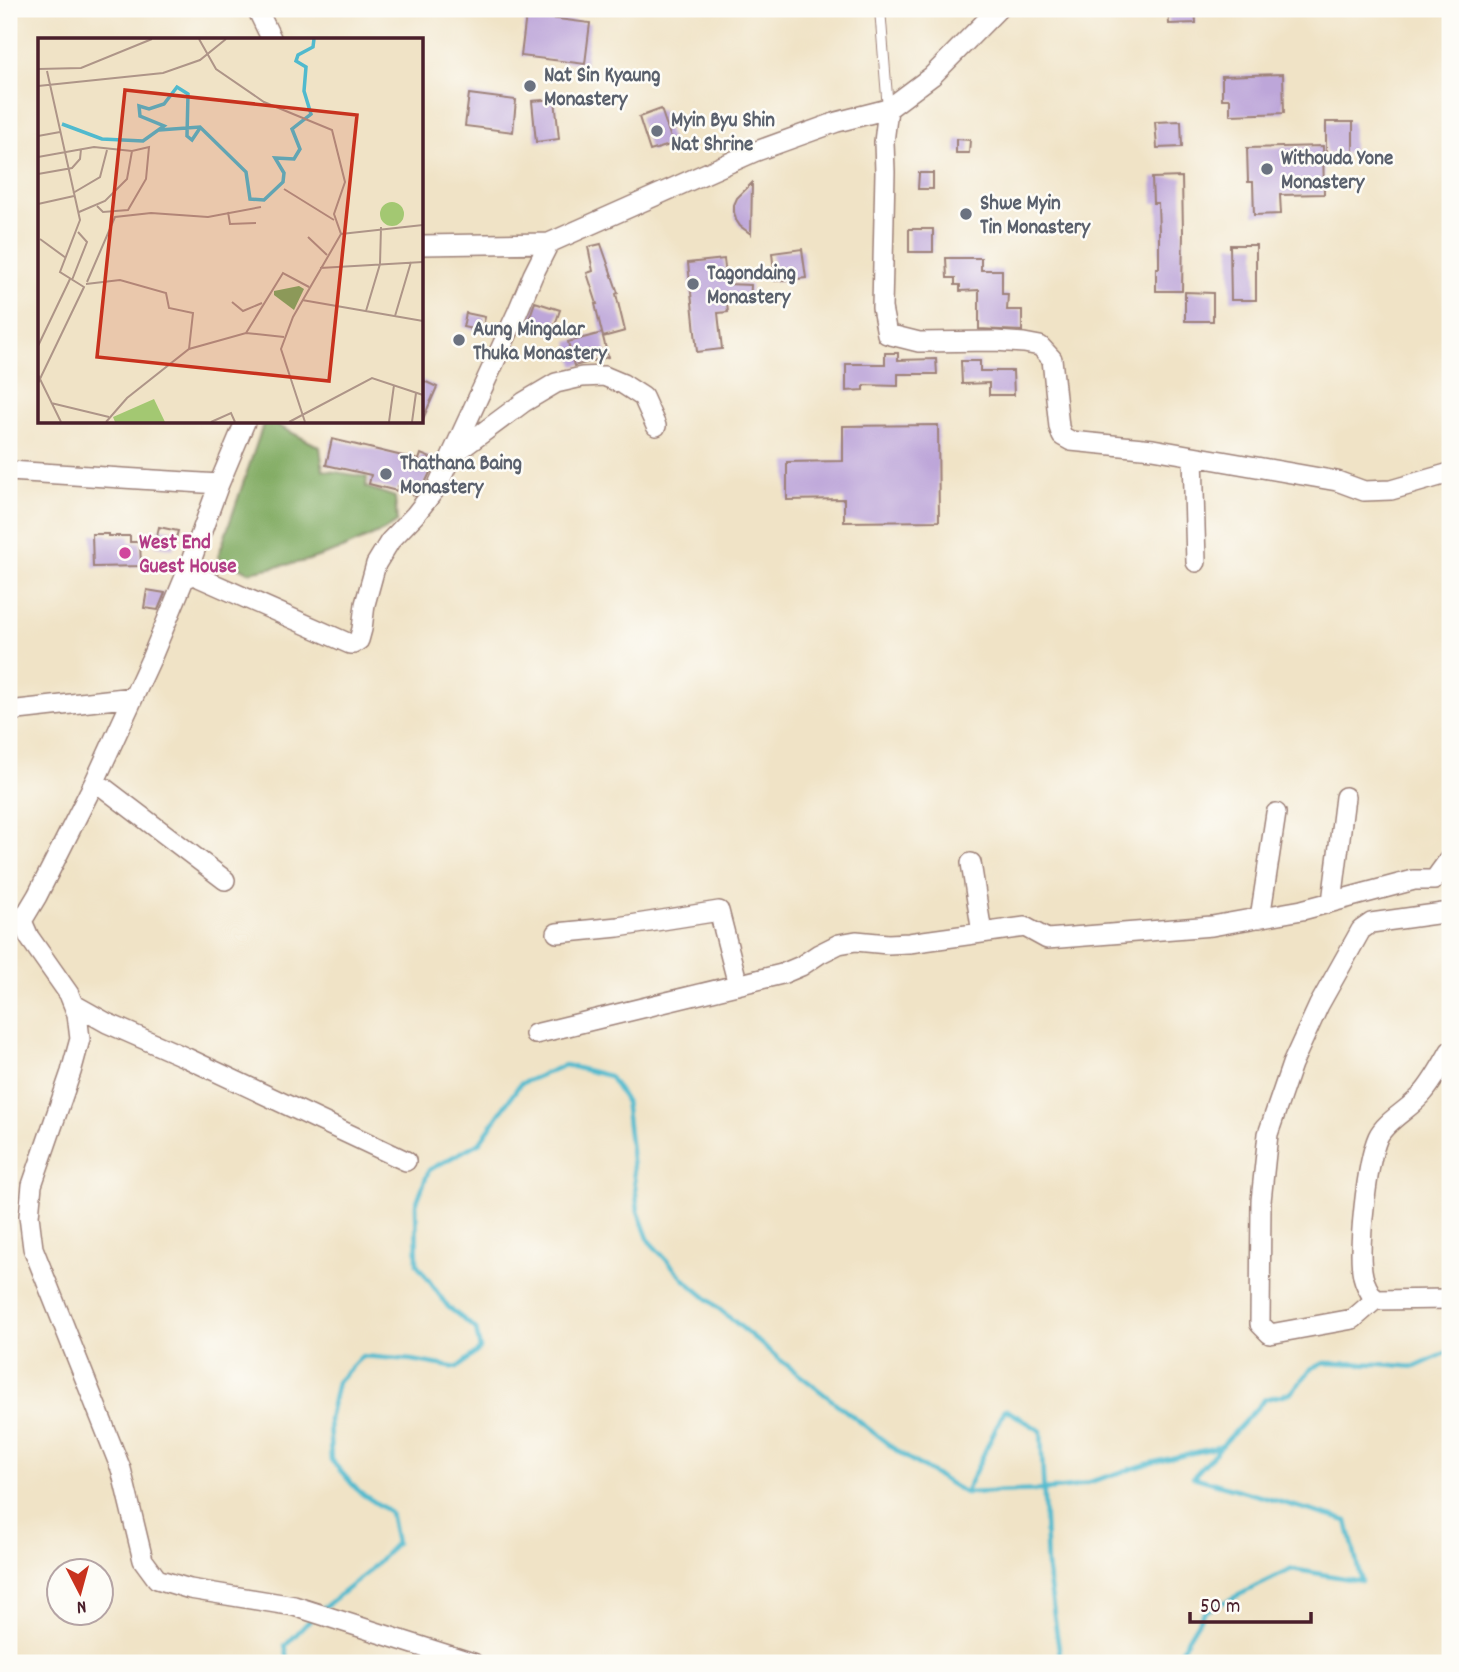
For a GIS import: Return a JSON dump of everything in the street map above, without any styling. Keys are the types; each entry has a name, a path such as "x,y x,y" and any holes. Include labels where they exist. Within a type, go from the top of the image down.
{"street":[{"path":"257,9 271,38"},
{"path":"424,245 550,243 754,152 837,122 888,109 932,76 998,9"},
{"path":"888,109 884,142 886,172 882,308 887,334 919,342 995,341 1024,342 1040,346 1052,359 1059,426 1062,436 1071,441 1153,449 1337,481 1364,491 1391,490 1450,473"},
{"path":"187,572 350,644 359,640 376,564 390,541 415,515 437,486 550,243"},
{"path":"453,454 524,402 556,383 582,377 604,376 643,397 656,426"},
{"path":"245,424 219,484 187,572 95,781 37,896 15,926 29,937 69,995 77,1014 80,1039 32,1185 29,1216 33,1248 121,1468 143,1560 157,1579 190,1589 293,1605 473,1663"},
{"path":"1193,456 1196,562"},
{"path":"9,471 219,484"},
{"path":"9,711 133,697"},
{"path":"95,781 226,880"},
{"path":"1332,902 1345,797"},
{"path":"1260,918 1276,813"},
{"path":"536,1034 782,974 839,944 856,941 909,943 1025,927 1047,939 1212,926 1302,910 1413,880 1434,880 1450,858"},
{"path":"971,863 982,933"},
{"path":"557,933 618,927 719,911 738,985"},
{"path":"1450,912 1371,923 1361,930 1319,1005 1292,1064 1268,1134 1261,1201 1260,1324 1270,1334 1353,1319 1375,1300 1450,1299"},
{"path":"73,1004 107,1023 406,1161"},
{"path":"1375,1300 1362,1273 1361,1250 1365,1203 1378,1137 1386,1125 1424,1093 1450,1051"}],"lane":[{"path":"880,9 888,109"}],"green space":[{"path":"263,424 275,424 320,447 323,470 367,477 366,487 395,497 397,522 342,549 306,561 249,572 218,557"}],"building":[{"path":"1168,9 1195,9 1196,23 1169,24"},
{"path":"526,15 590,23 585,64 521,56"},
{"path":"1283,74 1284,113 1230,115 1230,99 1222,99 1222,76"},
{"path":"469,94 516,100 513,132 465,126"},
{"path":"555,99 559,139 536,142 532,101"},
{"path":"661,109 673,144 650,151 639,117"},
{"path":"1181,121 1182,147 1157,148 1155,122"},
{"path":"1326,122 1353,122 1353,153 1326,153"},
{"path":"956,139 970,140 969,153 956,153"},
{"path":"1323,146 1324,194 1280,195 1281,214 1254,215 1253,182 1248,182 1247,148"},
{"path":"919,173 933,173 933,189 918,189"},
{"path":"1182,177 1182,291 1156,291 1156,268 1159,268 1158,203 1153,203 1152,178"},
{"path":"752,183 751,234 736,220 734,205 737,198"},
{"path":"909,229 933,229 933,252 909,252"},
{"path":"601,244 618,293 616,294 625,331 603,337 597,304 587,273 593,271 588,247"},
{"path":"1230,245 1256,245 1256,300 1231,300"},
{"path":"802,249 806,278 775,281 772,253"},
{"path":"946,258 981,258 981,270 1002,270 1002,294 1008,294 1007,310 1022,310 1022,331 979,329 979,290 960,291 960,285 955,285 955,278 947,278"},
{"path":"724,259 727,284 751,285 750,304 727,303 728,312 718,313 722,349 697,352 688,263"},
{"path":"1185,292 1213,293 1213,321 1185,321"},
{"path":"535,302 560,310 552,334 527,325"},
{"path":"466,313 485,317 482,331 463,327"},
{"path":"602,333 608,357 574,366 568,342"},
{"path":"885,353 898,353 898,360 936,359 937,374 898,374 898,386 864,385 864,390 846,391 846,364 885,364"},
{"path":"961,361 980,361 980,371 1013,371 1014,395 989,395 989,383 962,384"},
{"path":"424,381 437,387 424,416"},
{"path":"938,425 939,521 844,522 844,499 787,500 787,462 843,461 843,426"},
{"path":"332,439 419,460 421,454 436,460 415,496 398,486 397,491 369,484 371,475 326,465"},
{"path":"159,527 178,531 173,549 155,545"},
{"path":"92,534 130,536 130,542 140,542 141,566 93,567"},
{"path":"147,590 165,593 158,610 144,608"}],"waterway":[{"path":"322,1609 367,1573 396,1543 390,1512 359,1492 331,1460 329,1419 337,1382 362,1356 412,1360 457,1368 480,1349 476,1329 448,1307 417,1264 416,1204 429,1170 480,1142 520,1084 565,1065 609,1076 625,1100 638,1211 649,1241 685,1280 779,1359 901,1454 965,1493 1073,1487 1151,1463 1222,1446"},
{"path":"1173,1663 1204,1612 1292,1569 1361,1581 1347,1521 1193,1477 1265,1399 1291,1393 1312,1368 1325,1363 1415,1367 1450,1351"},
{"path":"965,1493 1005,1409 1041,1431 1047,1566 1061,1663"},
{"path":"289,1663 285,1646 313,1617"}],"place":[{"name":"Nat Sin Kyaung Monastery","path":"530,86"},
{"name":"Myin Byu Shin Nat Shrine","path":"657,131"},
{"name":"Withouda Yone Monastery","path":"1267,169"},
{"name":"Shwe Myin Tin Monastery","path":"966,214"},
{"name":"Tagondaing Monastery","path":"693,284"},
{"name":"Aung Mingalar Thuka Monastery","path":"459,340"},
{"name":"Thathana Baing Monastery","path":"386,474"},
{"name":"West End Guest House","path":"125,553"}]}
